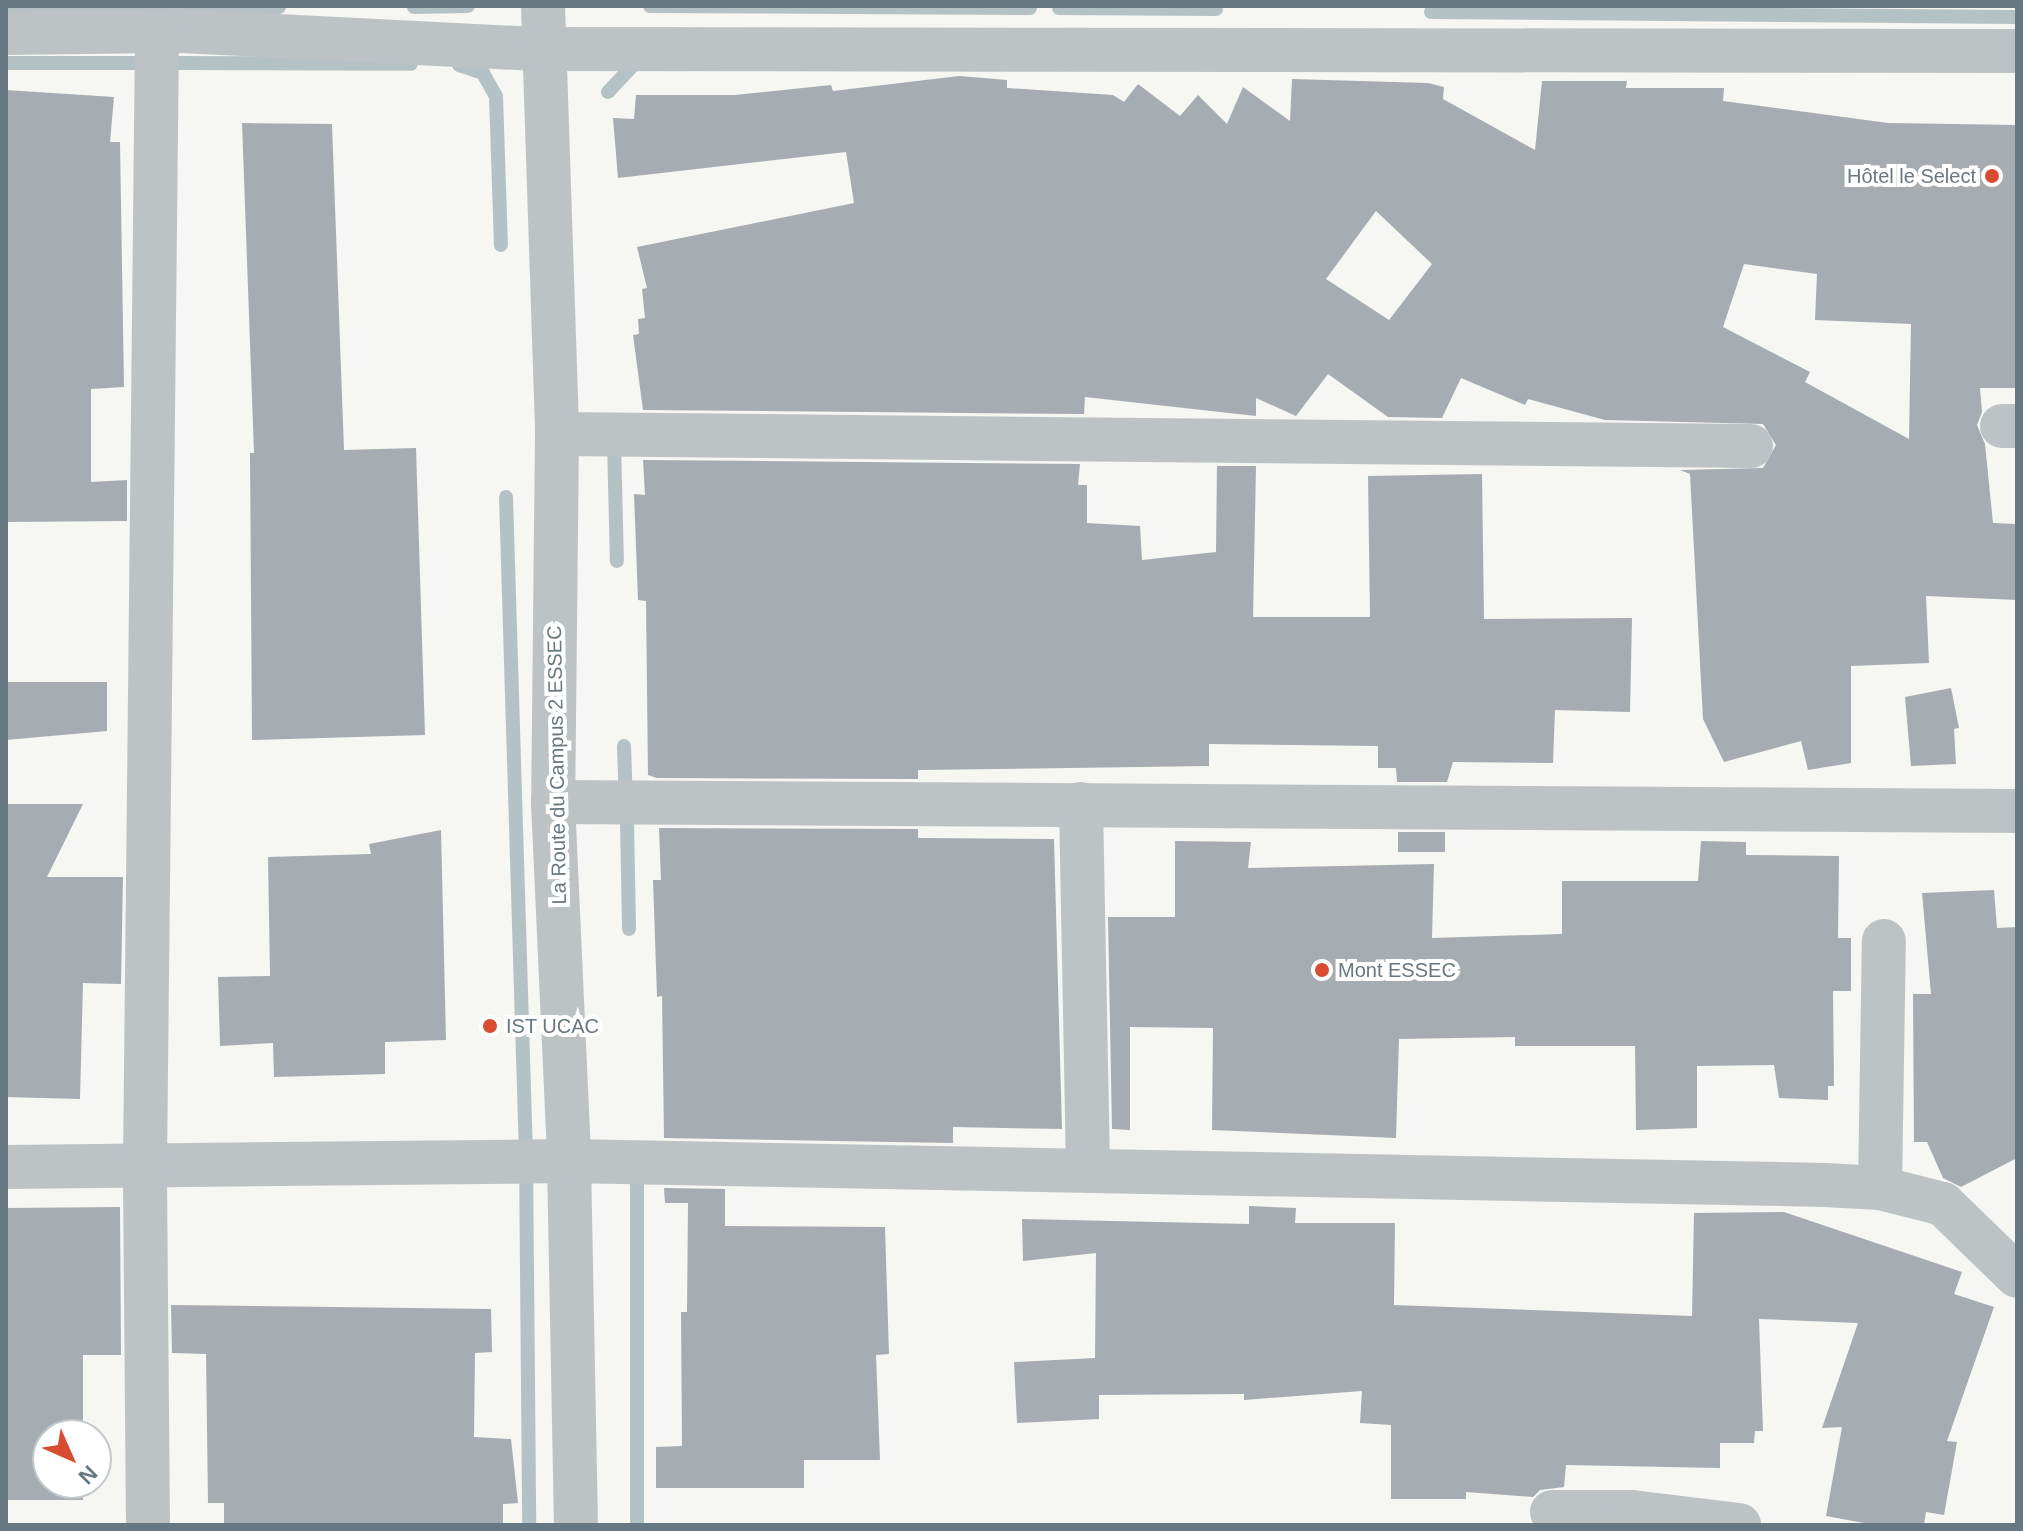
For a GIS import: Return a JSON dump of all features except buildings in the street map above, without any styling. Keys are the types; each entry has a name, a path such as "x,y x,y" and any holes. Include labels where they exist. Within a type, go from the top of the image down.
{"street":[{"name":"La Route du Campus 2 ESSEC","path":"543,6 540,49 557,434 553,802 569,1161 576,1525"},
{"path":"148,1525 145,1164 172,23"},
{"path":"6,33 172,23 540,49 2017,51"},
{"path":"557,434 1751,446"},
{"path":"553,802 2017,811"},
{"path":"1081,804 1088,1171"},
{"path":"1880,1188 1884,941"},
{"path":"6,1167 569,1161 1880,1188 1943,1204 2017,1276"},
{"path":"1552,1512 1632,1512 1739,1525"}],"waterway":[{"path":"414,7 468,6"},
{"path":"650,6 1030,8"},
{"path":"6,7 279,7"},
{"path":"1059,8 1216,9"},
{"path":"1431,12 2017,17"},
{"path":"6,63 138,63"},
{"path":"171,63 411,64"},
{"path":"459,65 483,73 496,96 501,245"},
{"path":"608,92 633,65"},
{"path":"614,442 617,561"},
{"path":"506,497 526,1155 529,1525"},
{"path":"624,746 625,784"},
{"path":"627,822 629,929"},
{"path":"637,1174 637,1525"}],"place":[{"name":"Hôtel le Select","path":"1992,176"},
{"name":"Mont ESSEC","path":"1322,970"},
{"name":"IST UCAC","path":"490,1026"}]}
